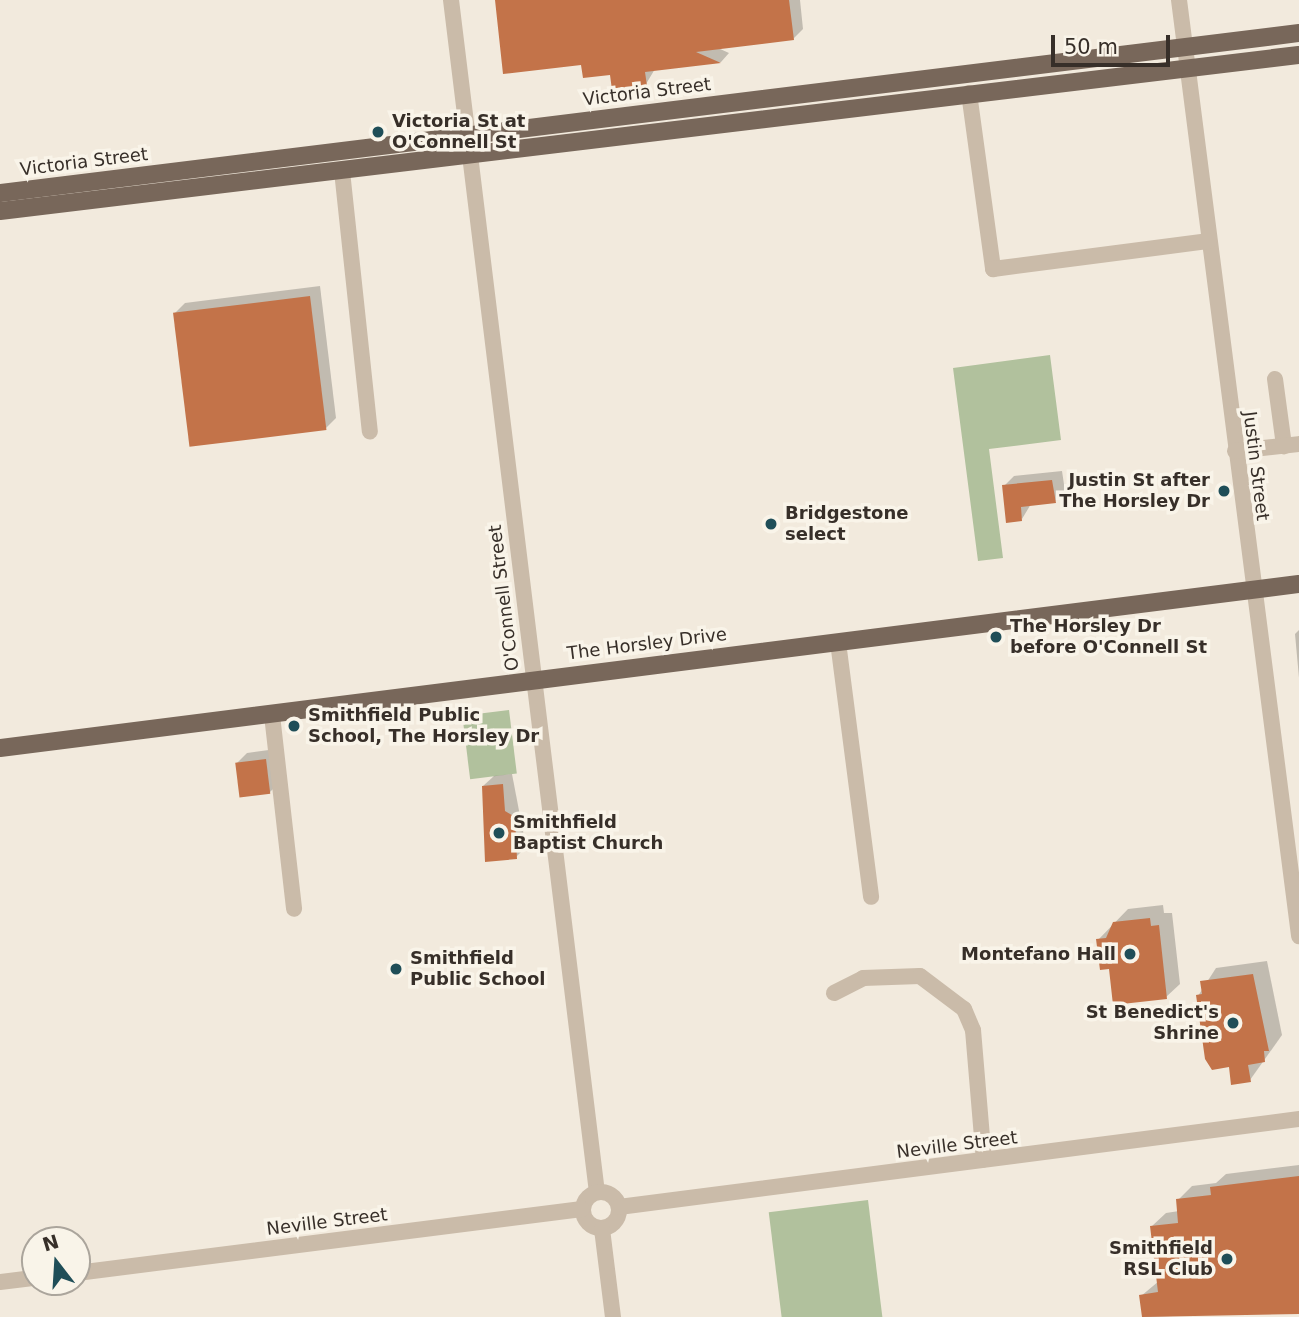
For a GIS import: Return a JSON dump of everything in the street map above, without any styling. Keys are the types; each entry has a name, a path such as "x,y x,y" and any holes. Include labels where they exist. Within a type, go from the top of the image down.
{"main road":[{"name":"Victoria Street","path":"0,193 1299,33"},
{"path":"0,211 1299,55"},
{"name":"The Horsley Drive","path":"0,748 1299,584"}],"street":[{"name":"O'Connell Street","path":"451,0 597,1192"},
{"name":"Justin Street","path":"1180,0 1252,589 1299,936"},
{"path":"969,93 993,269 1209,242"},
{"path":"342,171 370,432"},
{"path":"1235,451 1291,445 1275,379"},
{"path":"838,642 871,897"},
{"path":"272,715 294,909"},
{"path":"834,993 863,978 920,976 964,1009 972,1030 985,1160"},
{"name":"Neville Street","path":"620,1207 1299,1119"},
{"path":"597,1192 610,1194 620,1207 616,1221 602,1229 589,1224 582,1209 597,1192"},
{"name":"Neville Street","path":"91,1271 582,1209"},
{"path":"602,1229 613,1317"},
{"path":"0,1282 21,1280"}],"green space":[{"path":"1050,355 1061,440 989,449 1003,558 978,561 953,368"},
{"path":"509,710 517,774 470,779 462,716"},
{"path":"868,1200 882,1317 782,1317 769,1212"}],"building":[{"path":"495,0 789,0 794,40 696,52 721,63 645,72 647,86 612,90 610,75 583,78 581,65 503,74"},
{"path":"310,296 326,430 189,447 173,313"},
{"path":"1052,480 1056,503 1021,507 1022,521 1006,523 1002,485"},
{"path":"266,759 270,794 239,798 235,763"},
{"name":"Smithfield Baptist Church","path":"503,784 505,811 515,817 517,859 485,862 482,786"},
{"name":"Montefano Hall","path":"1150,918 1151,926 1159,925 1167,999 1113,1005 1109,969 1100,970 1096,939 1106,938 1113,922"},
{"name":"St Benedict's Shrine","path":"1253,974 1269,1051 1264,1051 1265,1062 1248,1065 1251,1082 1231,1085 1229,1067 1212,1070 1205,1059 1196,995 1202,994 1200,981"},
{"name":"Smithfield RSL Club","path":"1299,1176 1299,1314 1142,1317 1139,1295 1158,1292 1150,1226 1178,1223 1176,1199 1211,1195 1210,1187"}],"place":[{"name":"Victoria St at O'Connell St","path":"378,132"},
{"name":"Justin St after The Horsley Dr","path":"1224,491"},
{"name":"Bridgestone select","path":"771,524"},
{"name":"The Horsley Dr before O'Connell St","path":"996,637"},
{"name":"Smithfield Public School, The Horsley Dr","path":"294,726"},
{"name":"Smithfield Baptist Church","path":"499,833"},
{"name":"Montefano Hall","path":"1130,954"},
{"name":"Smithfield Public School","path":"396,969"},
{"name":"St Benedict's Shrine","path":"1233,1023"},
{"name":"Smithfield RSL Club","path":"1227,1259"}]}
